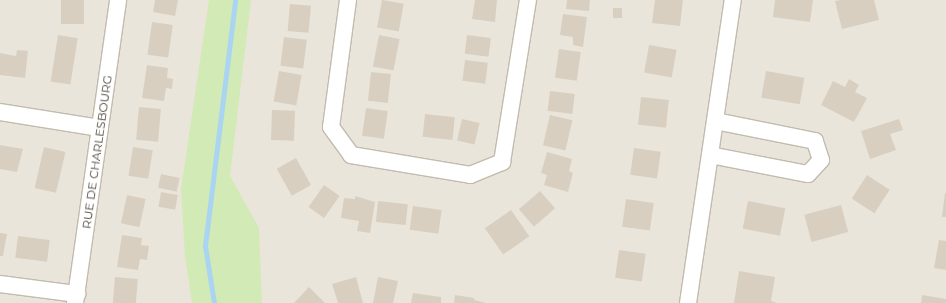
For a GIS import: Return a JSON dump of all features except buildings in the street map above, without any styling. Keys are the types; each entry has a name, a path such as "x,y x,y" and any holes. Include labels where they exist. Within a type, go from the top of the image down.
{"street":[{"name":"RUE DE CHARLESBOURG","path":"76,298 118,0"},
{"path":"348,0 331,127 351,155 470,175 502,162 528,0"},
{"path":"688,303 734,0"},
{"path":"0,112 100,128"},
{"path":"710,155 808,174 821,160 815,141 716,121"},
{"path":"0,284 76,298"}],"shaded area":[{"path":"0,0 946,0 946,303 0,303"}],"green space":[{"path":"209,0 251,0 230,176 259,228 262,303 192,303 185,257 181,189"}],"waterway":[{"path":"214,303 205,246 235,0"}]}
